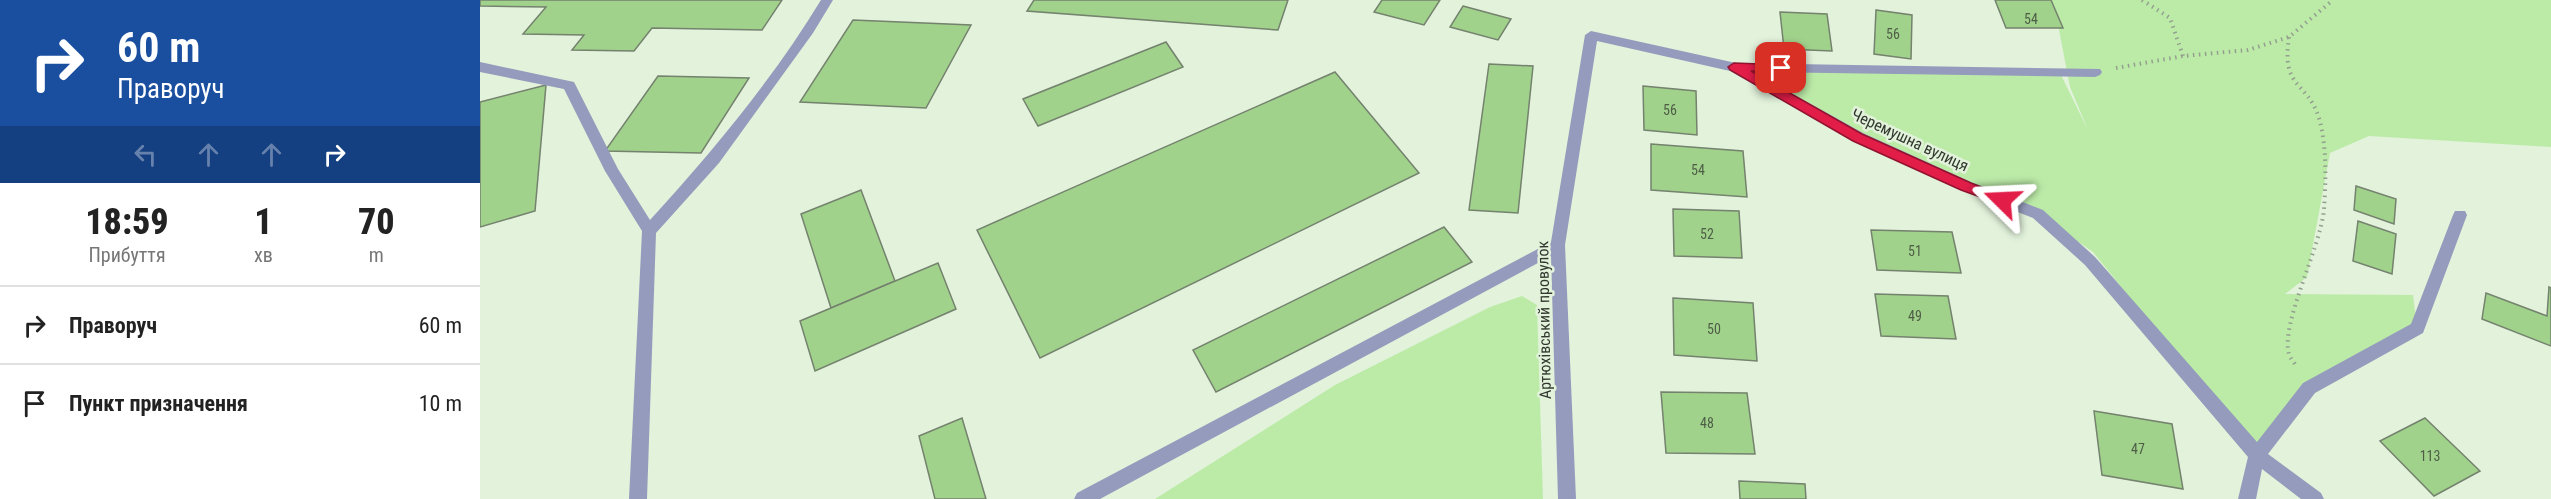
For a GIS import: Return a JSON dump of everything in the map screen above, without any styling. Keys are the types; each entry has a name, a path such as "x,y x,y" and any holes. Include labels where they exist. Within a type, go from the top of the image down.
{"street":[{"path":"649,231 714,159 809,30 827,0"},
{"name":"Черемушна вулиця","path":"1591,35 1734,67 1858,137 1966,186 2038,214 2090,261 2256,455 2314,499"},
{"name":"Артюхівський провулок","path":"1567,499 1558,245 1591,35"},
{"path":"480,67 569,84 612,171 649,231 638,499"},
{"path":"1734,67 2095,72"},
{"path":"2247,499 2256,455 2309,388 2417,328 2460,215"},
{"path":"1083,499 1558,245"}],"path":[{"path":"2142,0 2170,18 2183,56"},
{"path":"2095,72 2183,56 2248,50 2289,37 2332,0"},
{"path":"2289,37 2286,60 2290,76 2307,96 2318,116 2323,139 2323,219 2305,284 2291,317 2288,353 2309,388"}],"green space":[{"path":"2051,0 2551,0 2551,147 2369,136 2330,153 2307,277 2285,294 2413,295 2417,328 2309,388 2257,455 2093,252 2038,214 1966,186 1734,67 2059,71 2088,130 2070,87 2055,9"},
{"path":"1522,296 1537,305 1543,499 1155,499 1335,385 1490,307"}],"building":[{"path":"480,0 782,0 762,30 652,28 634,51 572,50 584,35 523,34 546,7 480,6"},
{"path":"1034,0 1288,0 1278,30 1027,11"},
{"path":"1382,0 1440,0 1424,25 1374,12"},
{"path":"1995,0 2051,0 2063,28 2006,28"},
{"path":"1463,6 1511,19 1498,40 1450,27"},
{"path":"1876,10 1912,15 1911,59 1874,54"},
{"path":"1780,12 1827,14 1832,51 1784,49"},
{"path":"853,20 971,25 926,108 800,102"},
{"path":"1166,42 1183,67 1038,126 1023,99"},
{"path":"1489,64 1533,66 1518,213 1469,210"},
{"path":"1335,72 1419,173 1040,358 977,230"},
{"path":"658,76 749,78 701,153 605,151"},
{"path":"546,85 535,211 480,227 480,102"},
{"path":"1643,86 1696,91 1697,135 1644,130"},
{"path":"1651,144 1743,151 1747,197 1651,190"},
{"path":"2356,186 2396,199 2394,224 2354,210"},
{"path":"861,190 895,281 831,308 801,214"},
{"path":"1673,209 1739,211 1742,258 1674,256"},
{"path":"2358,221 2396,234 2392,274 2353,261"},
{"path":"1444,227 1472,262 1216,392 1193,350"},
{"path":"1871,230 1952,232 1961,273 1877,270"},
{"path":"938,263 956,309 815,371 800,321"},
{"path":"2549,287 2551,288 2551,346 2482,319 2486,293 2547,316"},
{"path":"1875,294 1948,296 1956,339 1881,336"},
{"path":"1673,298 1753,303 1757,361 1674,355"},
{"path":"1661,392 1747,393 1755,454 1666,453"},
{"path":"2094,411 2172,424 2183,489 2102,475"},
{"path":"962,418 986,499 935,499 919,436"},
{"path":"2425,418 2480,471 2434,496 2380,441"},
{"path":"1739,481 1805,484 1806,499 1740,499"}],"route":[{"path":"1781,68 1734,67 1858,137 2002,200"}]}
